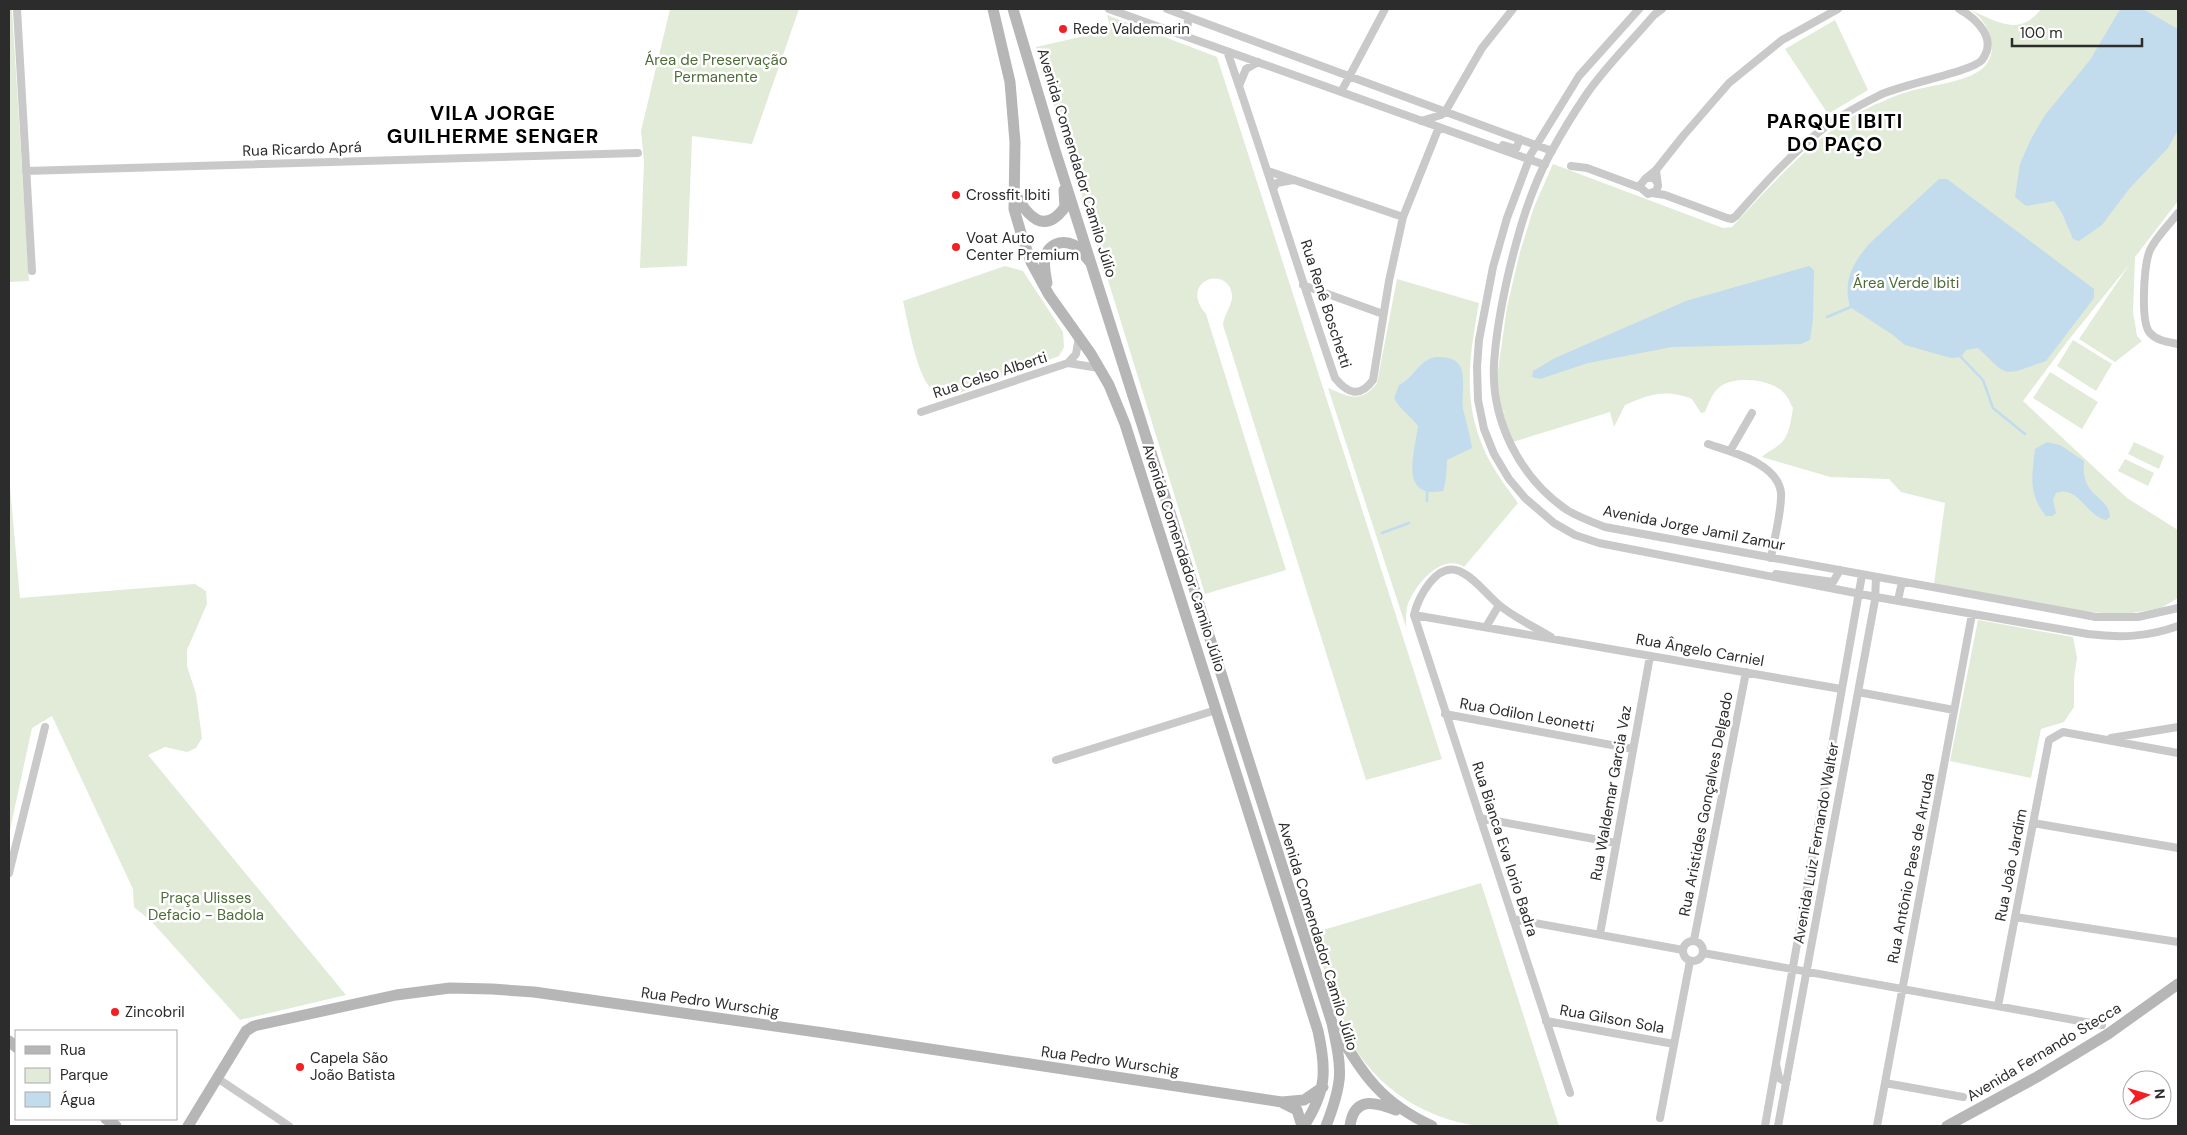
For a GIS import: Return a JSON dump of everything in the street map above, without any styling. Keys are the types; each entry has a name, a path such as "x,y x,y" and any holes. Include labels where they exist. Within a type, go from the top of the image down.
{"main road":[{"name":"Avenida Comendador Camilo Júlio","path":"993,9 1010,82 1014,142 1014,209 1021,233 1032,262 1049,295 1099,368 1109,385 1125,424 1318,1031 1323,1052 1323,1087 1317,1106 1303,1126"},
{"name":"Avenida Comendador Camilo Júlio","path":"1015,9 1054,147 1332,1023 1341,1062 1340,1085 1326,1126"},
{"path":"1013,190 1030,217 1048,221 1059,215 1064,208 1066,198 1054,147"},
{"path":"1049,295 1044,260 1049,248 1054,244 1063,242 1073,245 1093,265"},
{"name":"Avenida Fernando Stecca","path":"1947,1126 2037,1077 2108,1034 2178,984"},
{"name":"Rua Pedro Wurschig","path":"188,1126 246,1031 254,1026 396,995 450,988 492,988 534,992 824,1033 1282,1102 1304,1100 1323,1087"},
{"path":"1332,1023 1361,1070 1379,1091 1407,1114"},
{"path":"1282,1102 1297,1110 1303,1126"},
{"path":"1350,1126 1355,1111 1366,1103 1378,1103 1432,1126"}],"street":[{"path":"17,9 32,271"},
{"path":"1109,9 1545,165"},
{"path":"1167,9 1552,151"},
{"path":"1341,92 1385,9"},
{"path":"1421,121 1445,112 1482,48 1513,9"},
{"name":"Avenida Jorge Jamil Zamur","path":"1639,9 1579,76 1536,145 1521,182 1492,267 1479,340 1477,367 1478,400 1484,429 1494,454 1509,478 1525,498 1554,523 1575,535 1599,544 1876,597 2088,634 2121,637 2149,634 2178,626"},
{"name":"Avenida Jorge Jamil Zamur","path":"1662,9 1654,15 1586,95 1552,151 1534,187 1519,231 1504,294 1494,365 1499,412 1505,434 1515,454 1530,475 1549,496 1568,510 1586,520 1605,527 2096,617 2138,617 2178,608"},
{"path":"1643,182 1656,170 1729,83 1782,40 1838,9"},
{"path":"1643,182 1648,194 1665,195 1732,219 1800,148 1826,126 1846,113 1880,94 1969,68 1981,61 1985,54 1986,35 1982,26 1972,16 1960,9"},
{"path":"1176,33 1182,33 1186,29 1189,23 1188,16"},
{"path":"1190,38 1189,35 1193,27 1201,22"},
{"name":"Rua Renê Boschetti","path":"1227,51 1274,188 1303,285 1335,378 1346,390 1353,392 1362,391 1373,380 1389,281 1404,217 1438,127"},
{"path":"1239,86 1246,69 1258,62"},
{"path":"1549,125 1563,133"},
{"path":"1453,132 1470,133 1516,149 1520,139"},
{"name":"Rua Ricardo Aprá","path":"26,171 638,153"},
{"path":"1571,166 1586,168 1628,182 1643,182 1654,178 1665,195"},
{"path":"1652,193 1658,184 1656,170"},
{"path":"1268,171 1404,217"},
{"path":"1274,188 1283,181 1295,180"},
{"path":"1521,182 1526,182 1534,187"},
{"path":"2178,213 2154,242 2147,259 2144,317 2148,330 2158,339 2178,344"},
{"path":"1303,285 1384,314"},
{"path":"1309,301 1312,296 1323,293"},
{"name":"Rua Celso Alberti","path":"1068,363 1076,354 1078,336"},
{"name":"Rua Celso Alberti","path":"921,412 1068,363 1099,368"},
{"path":"1730,451 1752,413"},
{"path":"1708,444 1730,451 1762,466 1771,472 1777,480 1781,493 1771,558"},
{"name":"Rua Ângelo Carniel","path":"1554,639 1498,605 1459,571 1448,570 1434,578 1424,589 1417,601 1414,614 1486,627 1650,656 1841,689"},
{"name":"Avenida Jorge Jamil Zamur","path":"1759,574 1785,574 1833,582 1840,570"},
{"name":"Avenida Luiz Fernando Walter","path":"1765,1126 1862,575"},
{"name":"Avenida Luiz Fernando Walter","path":"1778,1126 1876,597 1876,578"},
{"path":"1898,600 1902,582"},
{"path":"1486,627 1498,605"},
{"path":"1856,609 1873,612"},
{"name":"Rua Bianca Eva Iorio Badra","path":"1414,614 1570,1093"},
{"name":"Rua Antônio Paes de Arruda","path":"1876,1126 1972,614"},
{"name":"Rua Waldemar Garcia Vaz","path":"1600,934 1650,656"},
{"name":"Rua Aristides Gonçalves Delgado","path":"1694,940 1746,672"},
{"path":"1858,692 1954,710"},
{"path":"1056,760 1216,710"},
{"name":"Rua Odilon Leonetti","path":"1445,714 1633,749"},
{"path":"9,873 44,726"},
{"path":"2104,740 2178,727"},
{"name":"Rua João Jardim","path":"1998,1006 2049,740 2057,734 2064,732 2104,740"},
{"path":"2104,740 2178,753"},
{"path":"1480,818 1616,843"},
{"path":"2033,823 2178,848"},
{"path":"2015,917 2178,942"},
{"path":"1513,918 1683,950"},
{"path":"1694,940 1702,946 1703,953 1697,960 1690,960 1685,957 1683,950 1685,944 1694,940"},
{"path":"1703,953 2102,1024"},
{"path":"1660,1118 1690,960"},
{"name":"Rua Gilson Sola","path":"1546,1021 1674,1044"},
{"path":"1775,1061 1779,1078 1787,1079"},
{"path":"217,1078 289,1126"},
{"path":"1885,1083 1964,1098"}],"green space":[{"path":"9,9 12,9 29,281 9,282"},
{"name":"Área de Preservação Permanente","path":"670,9 799,9 752,144 692,136 687,266 640,268 644,162 641,131"},
{"name":"Área Verde Ibiti","path":"2041,9 2178,9 2178,201 2135,257 2133,312 2137,336 2142,341 2115,362 2079,339 2129,265 2067,342 2023,401 2127,498 2178,530 2178,598 2161,608 2120,615 2075,610 1934,584 1945,503 1901,492 1889,479 1830,477 1762,457 1784,440 1790,427 1793,408 1783,392 1770,384 1762,382 1744,380 1721,386 1713,394 1705,412 1701,413 1692,399 1674,394 1658,394 1625,405 1614,427 1610,412 1513,442 1506,429 1502,413 1506,411 1502,412 1497,377 1507,307 1520,252 1534,207 1553,164 1723,228 1732,227 1763,193 1814,144 1852,117 1899,95 1967,77 1983,68 1988,61 1992,45 1983,22 1971,10 1999,22 2016,25 2025,23 2033,18"},
{"path":"1107,15 1217,57 1442,759 1366,780 1223,325 1232,295 1229,286 1223,280 1215,278 1207,280 1201,285 1197,292 1199,302 1206,314 1286,570 1205,594 1036,47 1111,30"},
{"path":"1835,20 1868,90 1828,114 1785,49"},
{"path":"1005,266 1023,271 1063,332 1064,347 1059,356 954,395 937,392 929,386 920,369 903,301"},
{"path":"1397,279 1479,303 1471,358 1470,393 1472,411 1476,429 1490,462 1518,503 1464,567 1446,564 1429,574 1410,599 1406,614 1406,627 1328,388 1354,397 1366,394 1377,383"},
{"path":"2073,340 2112,364 2096,391 2057,366"},
{"path":"2050,372 2098,402 2082,429 2033,398"},
{"path":"2134,442 2164,456 2159,469 2128,454"},
{"path":"2125,459 2154,473 2148,486 2118,471"},
{"name":"Praça Ulisses Defacio - Badola","path":"9,476 20,598 195,584 206,591 207,604 187,650 187,666 196,694 202,738 196,748 187,752 165,747 148,755 346,995 240,1020 152,922 134,907 133,889 52,716 32,728 10,830"},
{"path":"1978,620 2073,637 2077,658 2074,678 2074,707 2064,722 2041,729 2031,778 1950,761"},
{"path":"1481,883 1559,1126 1479,1126 1458,1122 1417,1106 1399,1095 1367,1065 1354,1047 1344,1028 1331,993 1313,933"}],"water":[{"path":"2123,9 2143,9 2178,29 2178,130 2168,148 2129,189 2102,225 2079,241 2073,239 2062,213 2054,201 2026,206 2015,197 2020,164 2031,139 2045,115 2090,60 2119,11"},
{"path":"1939,179 1947,179 2094,289 2094,298 2046,361 2017,371 2007,372 1999,368 1978,348 1966,350 1961,357 1951,358 1905,345 1850,307 1848,281 1858,259 1869,244"},
{"path":"1809,266 1814,270 1813,319 1810,340 1801,344 1672,347 1588,363 1540,379 1532,377 1533,371 1555,358 1686,301"},
{"path":"1435,357 1452,359 1460,366 1463,376 1463,409 1472,448 1447,460 1443,491 1429,492 1420,488 1415,481 1412,471 1418,426 1394,398 1399,385 1409,378 1424,362"},
{"path":"2047,442 2060,445 2084,461 2086,482 2090,489 2105,504 2110,517 2106,520 2099,517 2076,497 2064,491 2056,493 2053,500 2056,513 2052,516 2046,516 2036,500 2032,476 2035,449"}],"waterway":[{"path":"1827,317 1853,306"},
{"path":"1959,355 1983,380 1993,408 2025,434"},
{"path":"1427,490 1427,501"},
{"path":"1382,533 1409,523"}],"place":[{"name":"Rede Valdemarin","path":"1063,29"},
{"name":"Crossfit Ibiti","path":"956,195"},
{"name":"Voat Auto Center Premium","path":"956,247"},
{"name":"Zincobril","path":"115,1012"},
{"name":"Capela São João Batista","path":"300,1067"}],"district":[{"name":"VILA JORGE GUILHERME SENGER","path":"493,124"},
{"name":"PARQUE IBITI DO PAÇO","path":"1835,132"}]}
